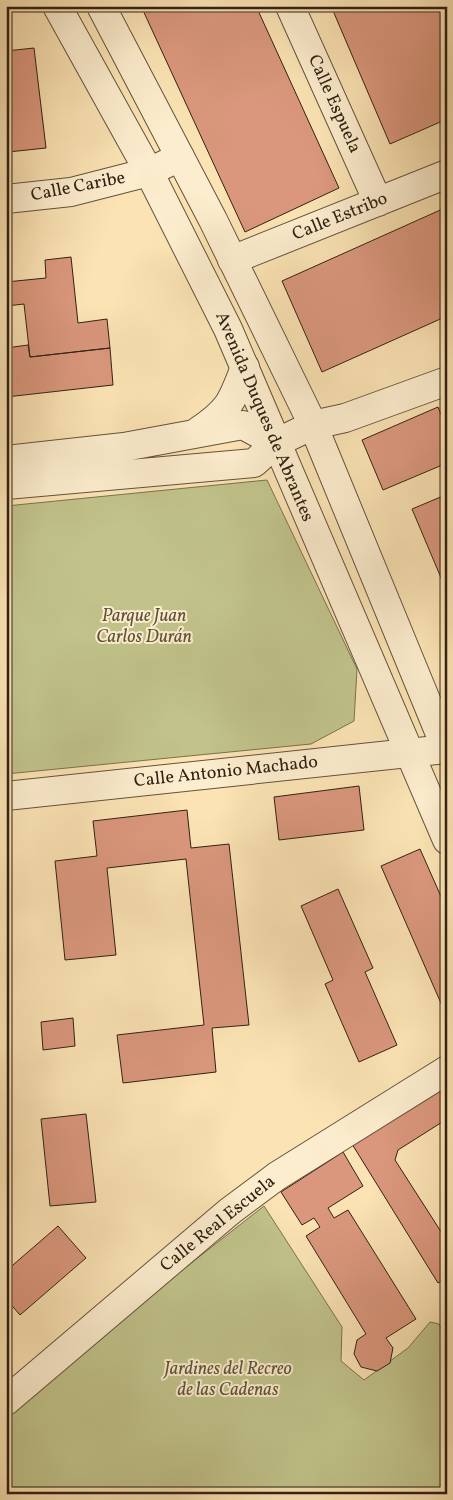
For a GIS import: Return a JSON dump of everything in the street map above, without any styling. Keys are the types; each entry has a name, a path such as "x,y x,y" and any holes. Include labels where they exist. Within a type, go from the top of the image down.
{"street":[{"name":"Avenida Duques de Abrantes","path":"57,6 149,172 228,329 447,840"},
{"name":"Avenida Duques de Abrantes","path":"101,6 180,157 313,425 446,750"},
{"name":"Calle Espuela","path":"290,6 378,202"},
{"name":"Calle Caribe","path":"6,199 71,192 149,172 180,157"},
{"name":"Calle Estribo","path":"232,260 447,174"},
{"path":"194,434 219,417 231,402 245,367"},
{"path":"6,484 254,463 276,443 313,425 345,418 445,387"},
{"path":"6,460 124,447 243,425 276,443"},
{"name":"Calle Antonio Machado","path":"6,796 409,752 446,750"},
{"name":"Calle Real Escuela","path":"6,1401 230,1211 277,1176 447,1070"}],"green space":[{"name":"Parque Juan Carlos Durán","path":"267,480 357,669 354,721 311,744 6,774 6,506"},
{"name":"Jardines del Recreo de las Cadenas","path":"264,1206 342,1327 341,1361 364,1380 408,1348 430,1322 439,1324 441,1328 447,1324 447,1494 6,1494 6,1408"}],"building":[{"path":"141,6 256,6 339,188 245,232"},
{"path":"331,6 443,6 447,16 447,119 390,144"},
{"path":"34,48 46,148 8,152 6,51"},
{"path":"447,207 447,316 322,372 282,281"},
{"path":"71,257 78,323 107,319 110,348 30,357 24,304 6,306 6,282 46,278 45,260"},
{"path":"28,345 30,357 110,348 113,385 6,397 6,348"},
{"path":"438,407 447,428 447,463 383,490 362,440"},
{"path":"443,496 447,505 447,592 412,509"},
{"path":"359,786 364,830 279,840 274,797"},
{"path":"187,810 191,848 229,844 249,1025 212,1028 216,1072 123,1083 117,1035 204,1025 186,859 107,868 116,955 65,960 55,861 97,856 93,821"},
{"path":"420,849 447,910 447,1017 381,866"},
{"path":"338,889 373,968 365,972 397,1045 359,1062 325,984 333,980 301,906"},
{"path":"73,1018 75,1046 43,1050 41,1022"},
{"path":"442,1088 447,1096 447,1119 398,1150 395,1160 447,1241 447,1278 438,1283 352,1144"},
{"path":"86,1114 96,1202 50,1206 41,1119"},
{"path":"343,1152 363,1186 328,1208 334,1218 348,1210 416,1319 386,1338 393,1348 390,1363 377,1371 361,1367 354,1354 357,1340 366,1334 306,1236 320,1227 314,1218 302,1225 281,1192"},
{"path":"58,1226 86,1258 20,1315 6,1299 6,1271"}]}
